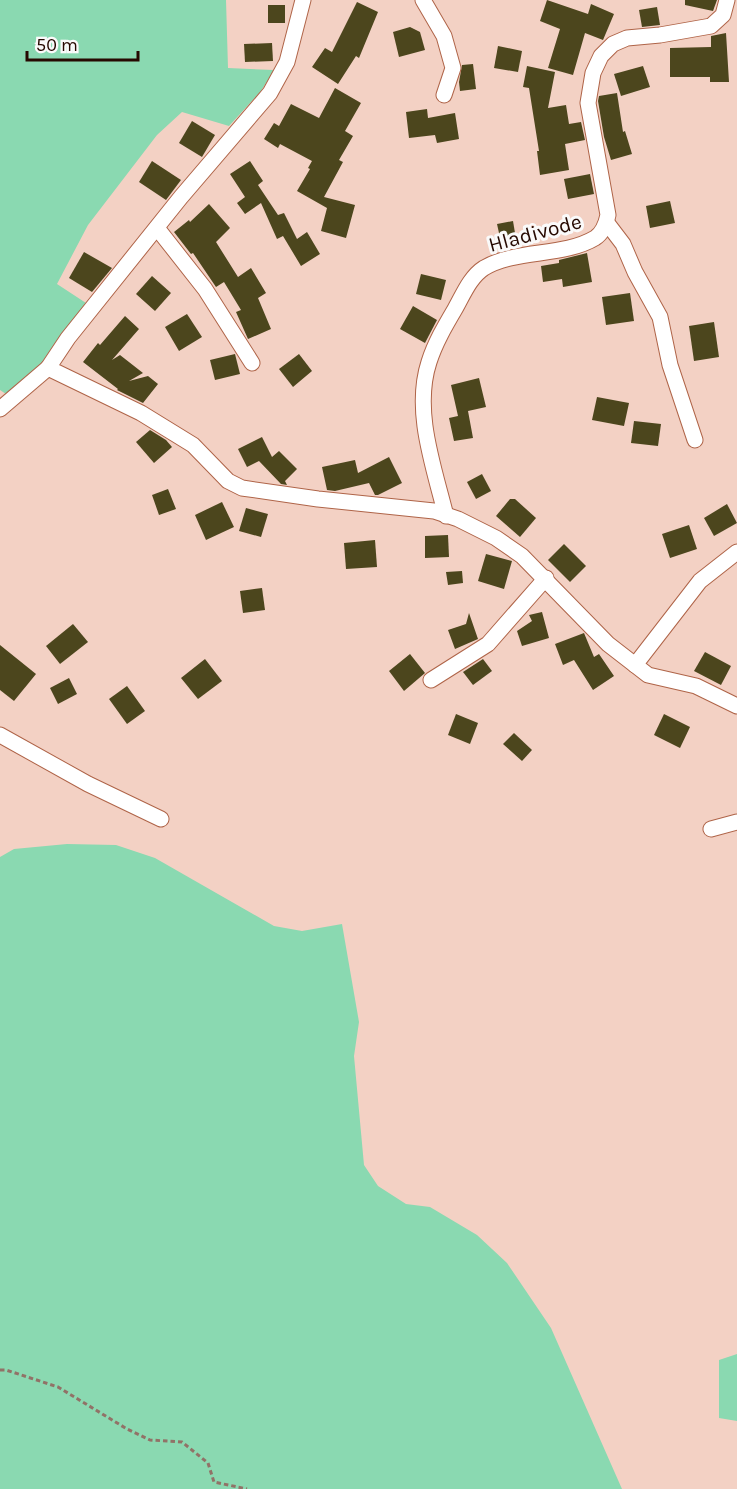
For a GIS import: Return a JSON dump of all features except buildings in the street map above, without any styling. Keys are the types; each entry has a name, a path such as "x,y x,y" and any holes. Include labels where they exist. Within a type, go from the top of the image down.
{"street":[{"path":"0,409 48,368 68,338 181,197 270,93 287,62 303,0"},
{"path":"423,0 444,36 453,68 444,95"},
{"name":"Hladivode","path":"446,516 423,415 423,387 428,363 442,329 472,278 484,268 516,258 567,248 596,238 606,227 608,215 588,103 592,73 601,56 613,44 627,38 711,26 723,15 727,0"},
{"path":"607,222 623,244 634,272 660,317 670,365 695,440"},
{"path":"157,228 205,289 252,363"},
{"path":"48,368 150,418 193,445 228,481 242,488 318,499 434,511 458,519 495,538 522,556 608,644 648,675 696,686 737,706"},
{"path":"635,665 700,581 737,552"},
{"path":"431,680 488,644 546,578"},
{"path":"0,735 88,784 161,819"},
{"path":"711,830 737,822"}],"path":[{"path":"0,1370 58,1387 127,1429 150,1440 182,1442 208,1463 214,1482 247,1489"}],"green space":[{"path":"0,0 226,0 228,68 274,70 261,91 229,126 182,112 157,135 88,225 57,284 86,303 40,365 6,394 0,390"},
{"path":"67,844 116,845 155,858 274,926 302,931 342,924 359,1022 354,1056 364,1165 378,1186 406,1204 430,1207 477,1235 507,1263 551,1328 622,1489 0,1489 0,857 14,849"},
{"path":"737,1354 737,1421 719,1418 719,1360"}]}
